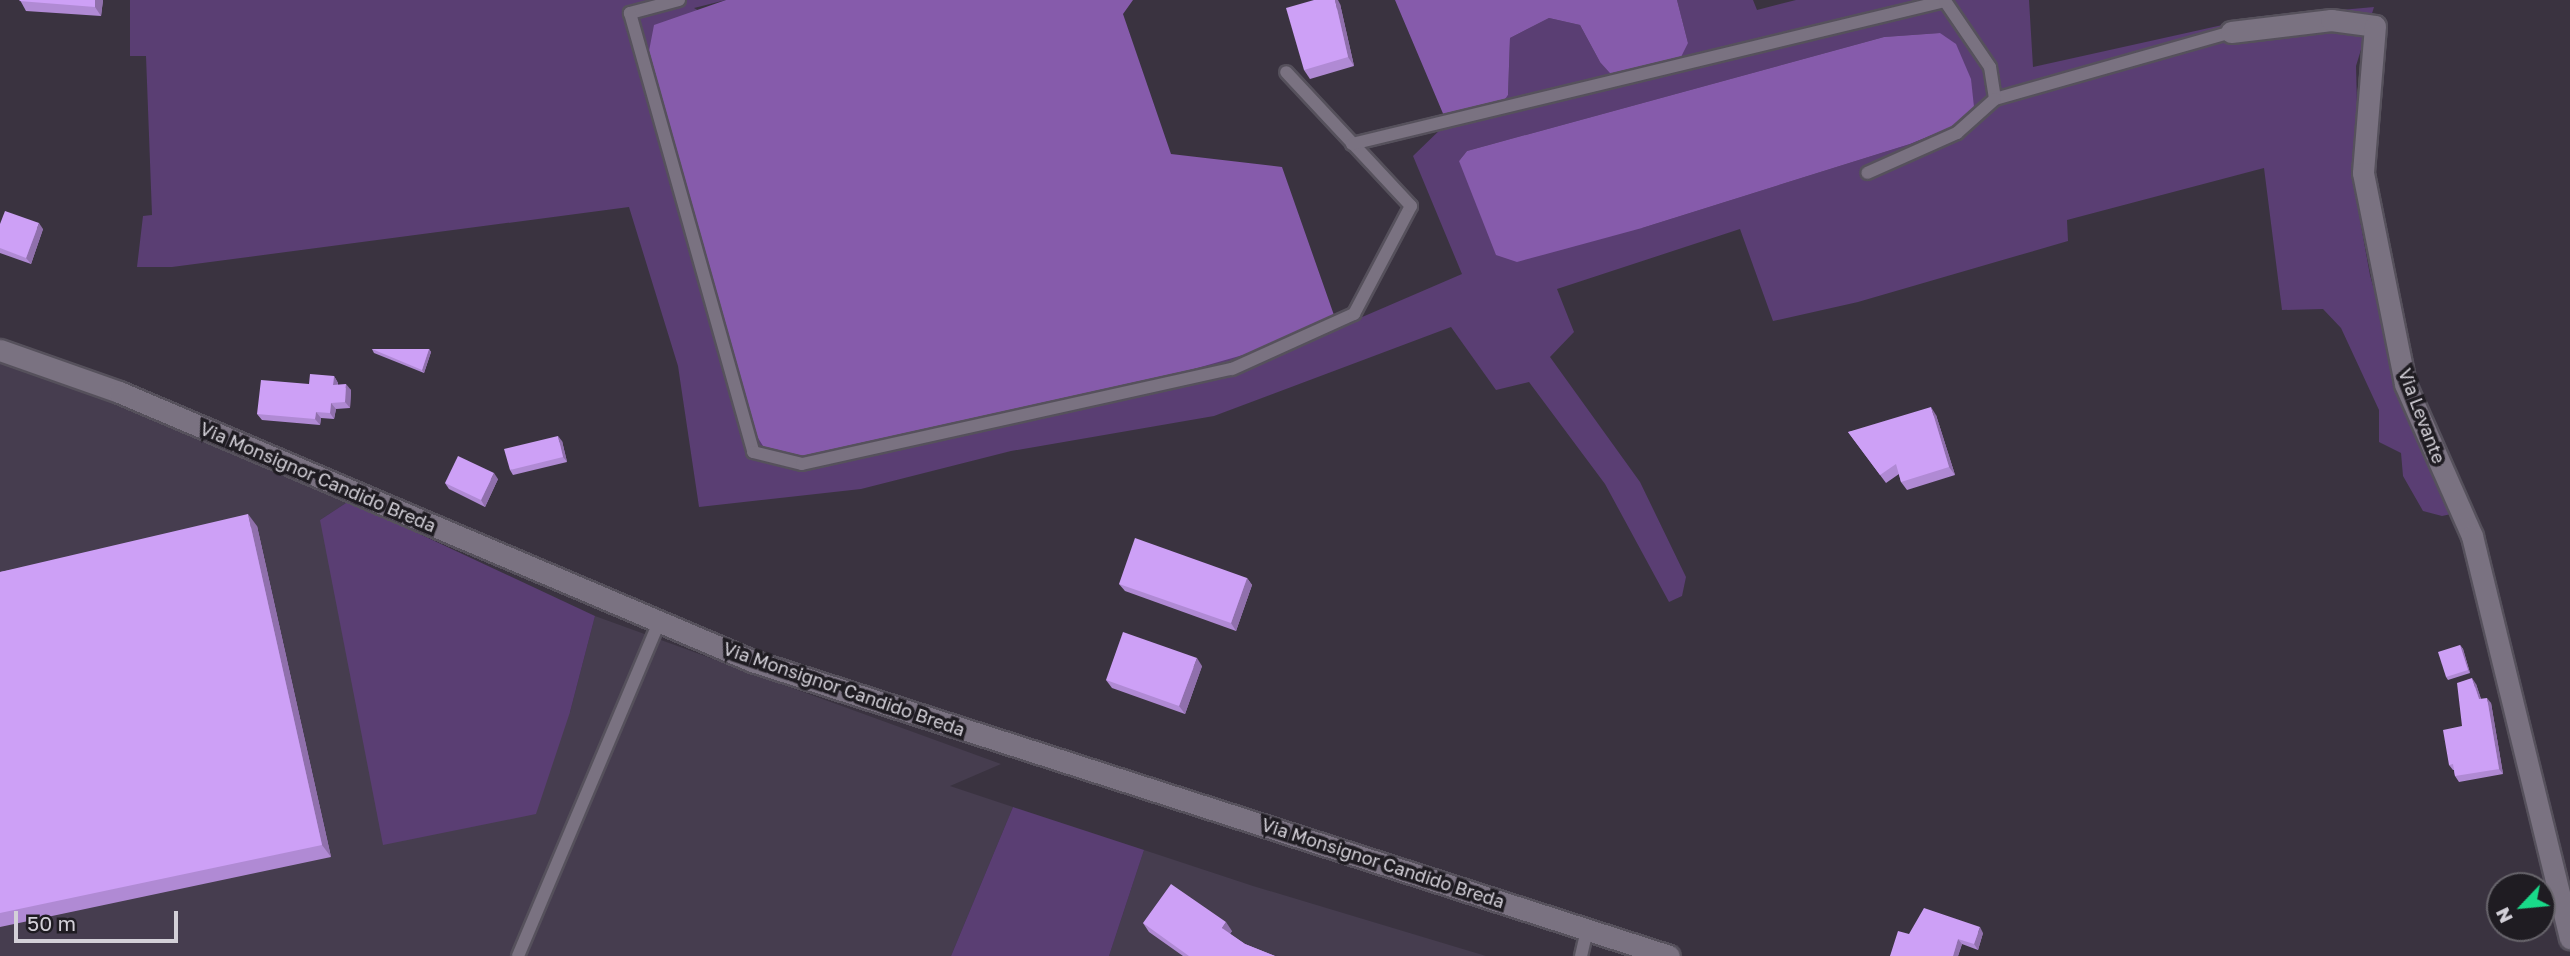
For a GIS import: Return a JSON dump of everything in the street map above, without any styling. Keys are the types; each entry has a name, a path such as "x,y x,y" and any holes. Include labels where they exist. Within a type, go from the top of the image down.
{"main road":[{"name":"Via Levante","path":"2231,32 2331,20 2375,26 2363,173 2405,384 2472,536 2570,938"},
{"name":"Via Monsignor Candido Breda","path":"0,350 119,392 752,661 1669,956"}],"lane":[{"path":"679,0 630,13 753,452 802,464 1231,369 1354,314 1411,206 1286,72"},
{"path":"1352,144 1945,2 1990,67 1995,99"},
{"path":"1867,173 1957,132 1995,99 2231,32"},
{"path":"518,956 659,622"},
{"path":"1580,956 1587,929"}],"shaded area":[{"path":"130,0 726,0 694,8 1278,345 1339,327 1462,274 1413,156 1447,123 1508,95 1510,38 1549,18 1580,25 1600,62 1688,43 1677,0 1753,0 1757,10 1796,0 2029,0 2033,67 2254,18 2374,7 2356,66 2360,220 2370,275 2396,370 2456,513 2442,516 2423,511 2403,476 2401,453 2379,442 2379,410 2341,328 2323,309 2282,310 2264,168 2067,220 2068,241 1858,302 1773,321 1740,229 1557,289 1574,332 1550,357 1640,482 1686,577 1682,596 1669,602 1605,484 1529,382 1496,390 1451,327 1214,416 1011,451 861,489 699,507 678,366 629,207 172,267 137,267 143,216 152,215 146,56 130,56","holes":["1940,33 1967,121 1910,144 1642,228 1459,161 1467,151 1884,37"]},
{"path":"726,0 1133,0 1123,14 1171,154 1282,167 1335,318 1278,345 1155,380 805,457 765,449 753,430 649,51 654,25"},
{"path":"1395,0 1677,0 1688,43 1676,67 1619,83 1600,62 1580,25 1549,18 1510,38 1508,95 1499,107 1447,123"},
{"path":"1940,33 1956,44 1971,79 1974,107 1967,121 1910,144 1642,228 1517,262 1496,255 1459,161 1467,151 1884,37"},
{"path":"0,356 250,453 349,501 320,520 570,712 595,616 1001,764 950,786 1013,807 951,956 0,956"},
{"path":"349,501 595,616 570,712 536,814 383,845 320,520"},
{"path":"1013,807 1144,850 1109,956 951,956"},
{"path":"1144,850 1253,886 1486,956 1109,956"}],"building":[{"path":"95,0 95,7 19,1"},
{"path":"1314,0 1335,0 1348,57 1304,70 1286,8"},
{"path":"5,211 39,223 26,258 0,248 0,224"},
{"path":"372,349 429,349 422,370"},
{"path":"310,374 334,376 333,385 346,384 345,402 331,403 330,413 316,412 315,419 257,414 261,380 309,384"},
{"path":"1931,407 1949,467 1901,482 1896,464 1880,475 1848,432"},
{"path":"558,436 563,457 510,470 504,449"},
{"path":"458,456 494,473 481,500 445,483"},
{"path":"248,514 322,845 0,913 0,572"},
{"path":"1135,538 1247,578 1231,623 1119,584"},
{"path":"1123,632 1197,658 1179,706 1106,680"},
{"path":"2460,645 2468,670 2446,677 2438,652"},
{"path":"2472,678 2479,699 2487,698 2499,769 2455,776 2453,764 2449,765 2443,730 2462,726 2457,683"},
{"path":"1171,884 1226,922 1222,928 1245,944 1275,956 1189,956 1143,923"},
{"path":"1924,908 1980,927 1974,944 1958,939 1953,956 1890,956 1898,931 1909,934"}]}
